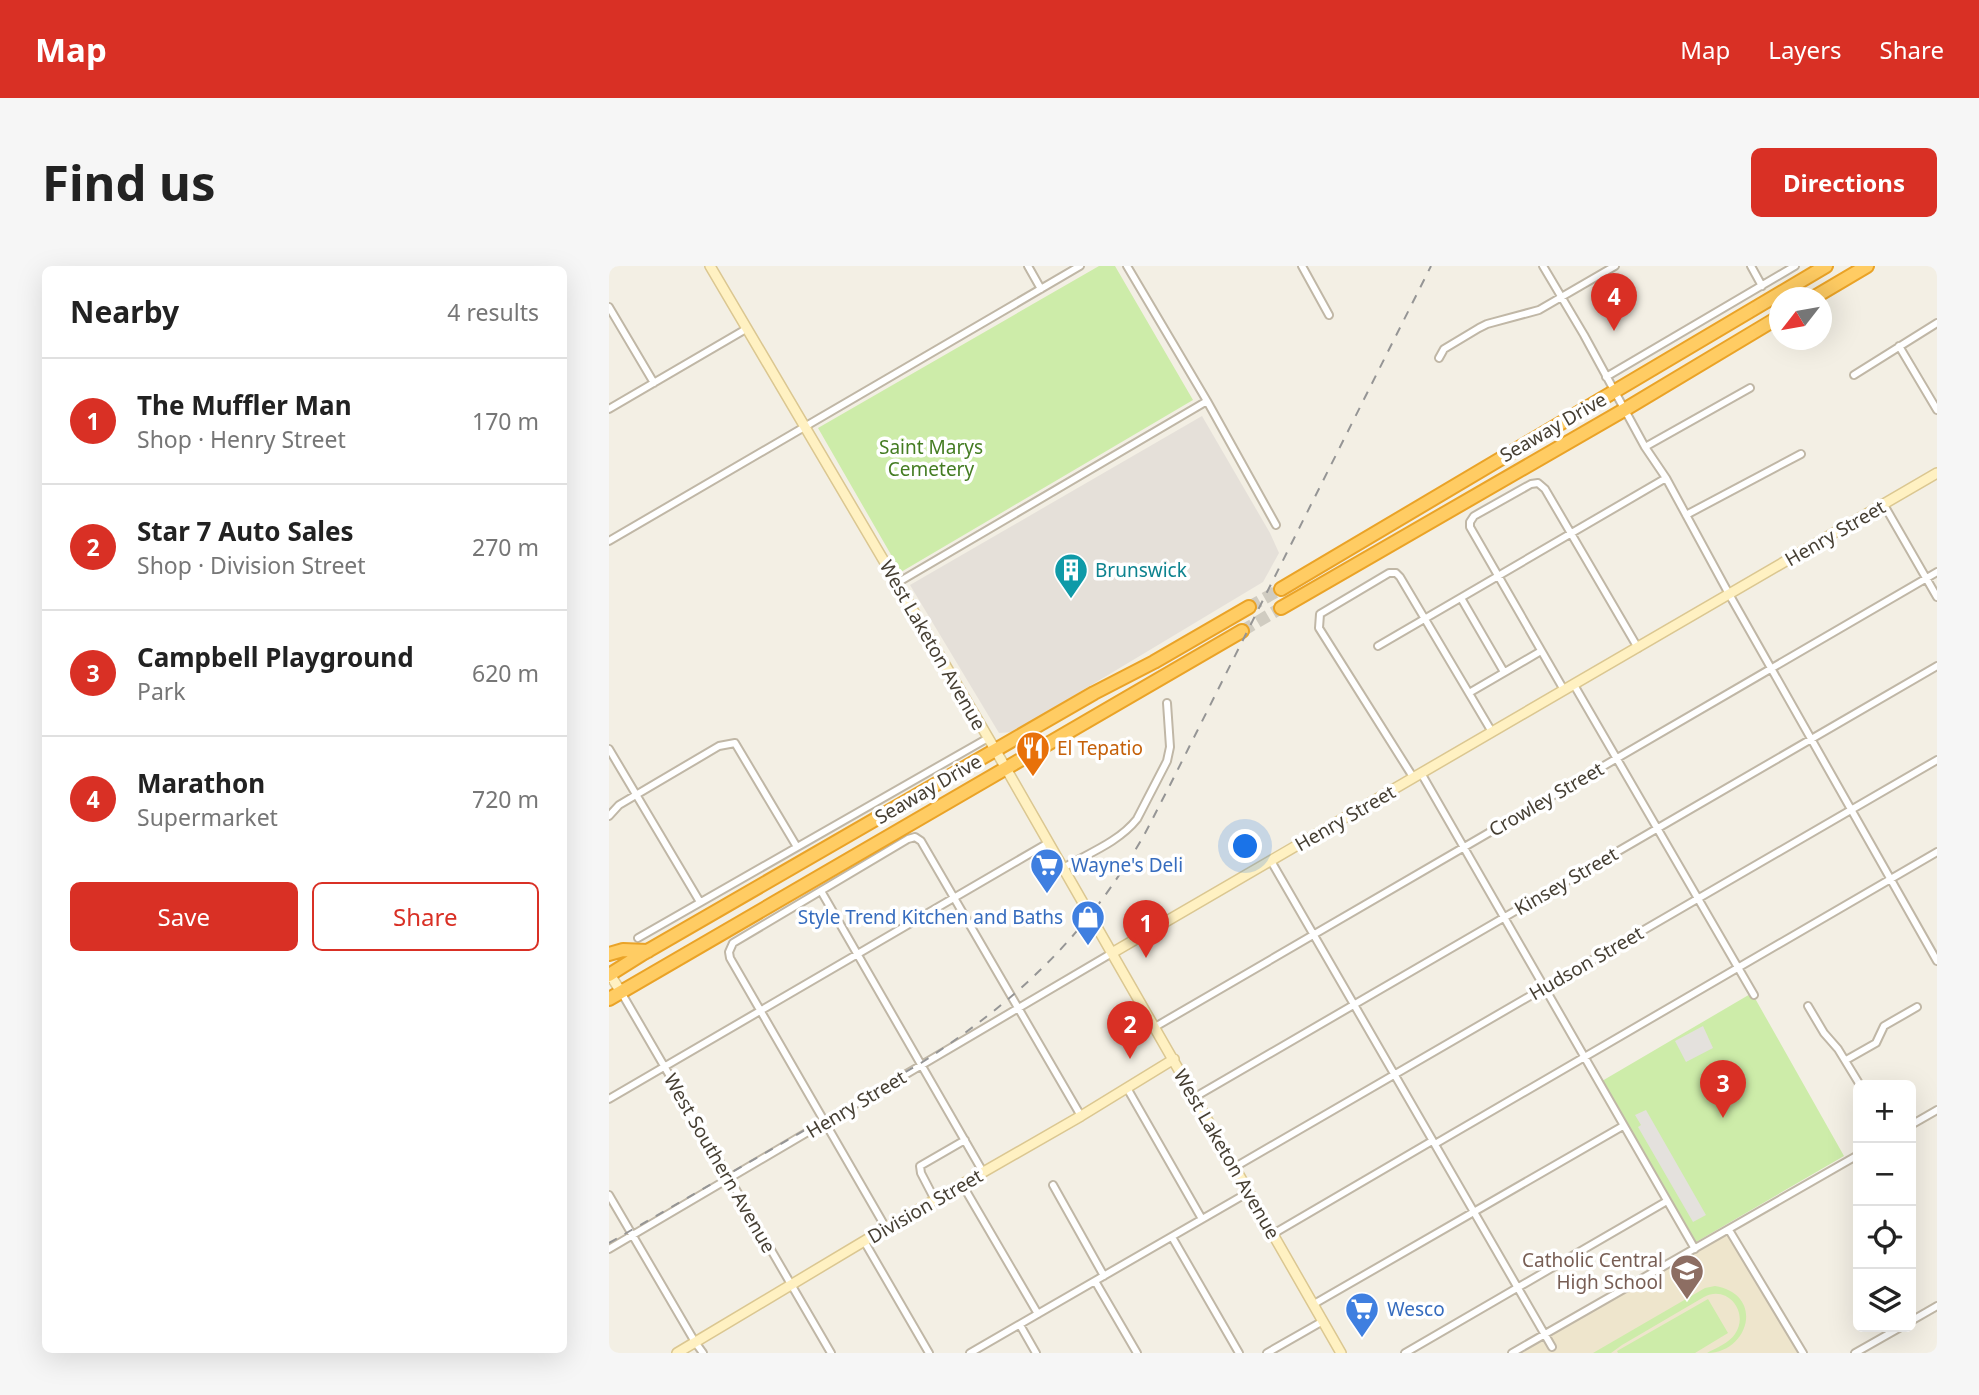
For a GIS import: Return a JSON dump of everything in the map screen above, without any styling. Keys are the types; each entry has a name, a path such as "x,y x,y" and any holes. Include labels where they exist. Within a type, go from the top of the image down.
{"highway":[{"name":"Seaway Drive","path":"1281,589 1826,266"},
{"path":"1832,287 1867,266"},
{"name":"Seaway Drive","path":"1281,608 1769,324"},
{"path":"1637,402 1648,389 1718,347 1722,335 1719,332 1712,333"},
{"path":"1515,472 1506,466 1511,457 1597,406 1609,395"},
{"name":"Seaway Drive","path":"609,974 1094,693 1249,607"},
{"name":"Seaway Drive","path":"615,995 1242,631"},
{"path":"1018,762 1025,753 1114,697 1110,692 1094,693"},
{"path":"880,842 870,838 872,828 977,767 983,758"},
{"path":"635,983 641,975 746,913 746,904 737,900"},
{"path":"609,954 623,950 649,951"}],"main road":[{"name":"West Laketon Avenue","path":"709,266 996,751 1341,1353"},
{"name":"Henry Street","path":"1112,953 1937,472"},
{"name":"West Southern Avenue","path":"609,974 615,995"},
{"name":"Division Street","path":"677,1353 885,1227 1081,1116 1174,1059"}],"street":[{"path":"1028,266 1041,289"},
{"path":"609,529 612,539 1080,266"},
{"path":"1127,266 1276,525"},
{"path":"1302,266 1329,315"},
{"path":"1543,266 1606,377 1609,395 1624,410 1666,478 1811,740 1934,949 1937,961"},
{"path":"1439,358 1444,349 1479,328 1529,314 1615,266"},
{"path":"1751,266 1762,286"},
{"path":"1606,377 1795,266"},
{"path":"609,307 654,383"},
{"path":"1854,375 1937,323"},
{"path":"609,409 747,329"},
{"path":"1899,346 1937,411"},
{"path":"1645,447 1750,388"},
{"path":"897,583 1207,401"},
{"path":"1686,515 1801,454"},
{"path":"1378,646 1666,478"},
{"path":"1564,690 1471,530 1470,522 1474,516 1527,486 1538,483 1545,489 1638,648"},
{"path":"1884,505 1937,597"},
{"name":"Crowley Street","path":"1155,1027 1937,572"},
{"path":"1492,732 1396,573 1389,573 1320,614 1319,628 1463,846 1695,1249"},
{"path":"1461,598 1504,672"},
{"path":"1469,693 1541,651"},
{"name":"Kinsey Street","path":"1195,1097 1937,666"},
{"path":"1574,685 1753,995"},
{"path":"1063,868 1127,830 1137,819 1167,761 1170,747 1167,703"},
{"path":"638,938 988,738"},
{"path":"609,816 619,806 719,746 735,743 797,847"},
{"path":"609,749 700,902"},
{"name":"Hudson Street","path":"1235,1167 1937,760"},
{"path":"885,1227 730,958 729,948 733,943 908,839 918,838 1081,1116"},
{"path":"609,1099 1048,843"},
{"path":"1273,1234 1937,852"},
{"path":"1271,861 1552,1347"},
{"path":"821,891 983,1172"},
{"name":"Henry Street","path":"609,1249 1112,953"},
{"name":"West Southern Avenue","path":"615,995 664,1067 831,1353"},
{"path":"1808,1006 1857,1080"},
{"path":"1846,1060 1876,1043 1884,1026 1917,1007"},
{"path":"1127,1088 1202,1219"},
{"path":"1916,1122 1937,1110"},
{"path":"1314,1304 1623,1126"},
{"path":"935,1200 920,1166 965,1140"},
{"path":"1513,1353 1853,1158"},
{"path":"962,1184 1038,1314"},
{"path":"1053,1185 1103,1273"},
{"path":"969,1353 1095,1281 1103,1273 1249,1192"},
{"path":"609,1195 703,1353"},
{"path":"1405,1353 1667,1201"},
{"path":"1729,1230 1803,1353"},
{"path":"1172,1237 1239,1353"},
{"path":"865,1241 929,1353"},
{"path":"1095,1281 1137,1353"},
{"path":"1916,1318 1937,1306"},
{"path":"1267,1353 1323,1321"},
{"path":"1020,1325 1036,1353"},
{"path":"1855,1353 1892,1332"}],"shaded area":[{"path":"1202,416 1279,553 1263,582 1013,732 999,733 910,585"},
{"path":"1703,1026 1713,1048 1686,1062 1675,1041"},
{"path":"1646,1110 1706,1215 1693,1222 1638,1127 1641,1125 1635,1115"},
{"name":"Catholic Central High School","path":"1729,1230 1802,1353 1511,1353"}],"green space":[{"name":"Saint Marys Cemetery","path":"1099,266 1115,266 1193,400 901,572 818,428"},
{"path":"1752,993 1844,1156 1696,1242 1602,1081"},
{"path":"1715,1286 1731,1291 1741,1300 1746,1311 1741,1334 1733,1344 1707,1353 1735,1334 1740,1317 1734,1302 1721,1294 1713,1294 1611,1353 1593,1353 1705,1288"},
{"path":"1708,1299 1728,1333 1695,1353 1618,1353 1617,1351"}],"tunnel":[{"path":"1249,607 1281,589"},
{"path":"1242,631 1281,608"}],"railway":[{"path":"609,1243 921,1063 1012,996 1064,946 1088,918 1111,888 1146,831 1431,266"}],"place":[{"name":"Marathon","path":"1614,331"},
{"name":"Brunswick","path":"1071,600"},
{"name":"El Tepatio","path":"1033,778"},
{"name":"Wayne's Deli","path":"1047,895"},
{"name":"Style Trend Kitchen and Baths","path":"1088,947"},
{"name":"The Muffler Man","path":"1146,958"},
{"name":"Star 7 Auto Sales","path":"1130,1059"},
{"name":"Campbell Playground","path":"1723,1118"},
{"name":"Catholic Central High School","path":"1687,1301"},
{"name":"Wesco","path":"1362,1339"}]}
